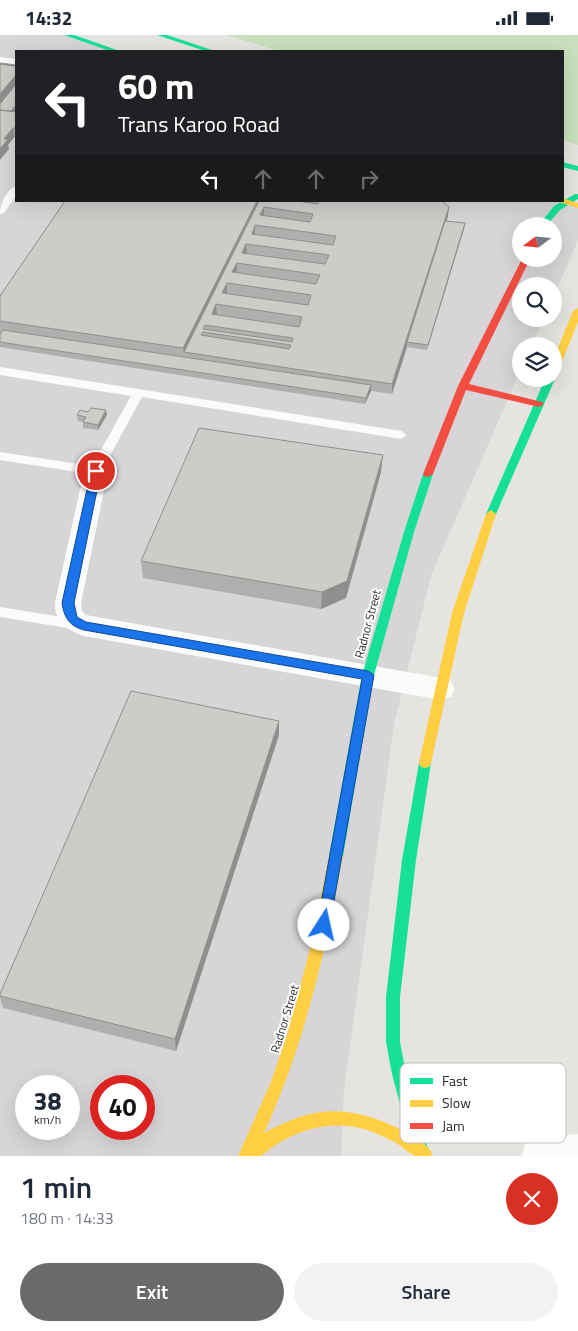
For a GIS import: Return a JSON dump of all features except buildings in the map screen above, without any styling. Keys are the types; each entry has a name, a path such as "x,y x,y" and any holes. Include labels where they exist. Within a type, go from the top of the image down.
{"street":[{"path":"67,35 113,50"},
{"path":"160,35 208,50"},
{"path":"564,165 578,169"},
{"path":"564,201 578,196"},
{"path":"564,201 578,206"},
{"path":"546,217 548,213 563,202"},
{"name":"Radnor Street","path":"247,1156 287,1059 310,983 324,925 368,675 409,532 434,457 463,386 522,267"},
{"path":"562,350 578,311"},
{"path":"463,386 539,404"},
{"path":"400,1077 393,1042 393,997 406,879 420,786 458,613 487,523 546,387"},
{"path":"96,471 68,603 69,615 84,626 442,689"},
{"path":"247,1156 269,1138 297,1123 329,1117 361,1119 392,1130 400,1136"},
{"path":"410,1143 423,1152"},
{"path":"539,1156 578,1152"}],"lane":[{"path":"0,60 15,62"},
{"path":"0,211 15,190"},
{"path":"0,371 401,435"},
{"path":"0,456 96,471 138,393"},
{"path":"0,612 84,626"}],"shaded area":[{"path":"0,35 63,35 109,50 15,50 15,202 564,201 578,206 578,240 562,277 512,277 512,327 540,327 535,337 512,337 513,387 431,576 394,724 344,1090 341,1156 0,1156"}],"green space":[{"path":"227,35 578,35 578,145 564,140 564,50 276,50"}],"traffic: fast":[{"path":"67,35 113,50"},
{"path":"160,35 208,50"},
{"path":"564,165 578,169"},
{"path":"550,217 557,208 578,196"},
{"path":"491,514 547,387"},
{"path":"336,856 368,675 409,532 428,474"},
{"path":"400,1078 393,1042 393,997 409,860 425,763"},
{"path":"418,1143 420,1149"}],"traffic: slow":[{"path":"564,201 578,206"},
{"path":"562,350 578,311"},
{"path":"425,763 458,613 491,514"},
{"path":"246,1156 279,1082 296,1032 315,957 336,856"},
{"path":"249,1156 269,1139 291,1127 313,1120 335,1118 358,1120 381,1127 400,1136"},
{"path":"410,1143 424,1153"}],"traffic: jam":[{"path":"428,474 463,386 522,267"},
{"path":"463,386 539,404"}],"route":[{"path":"96,471 68,603 69,615 73,620 84,626 368,675 324,925"}]}
